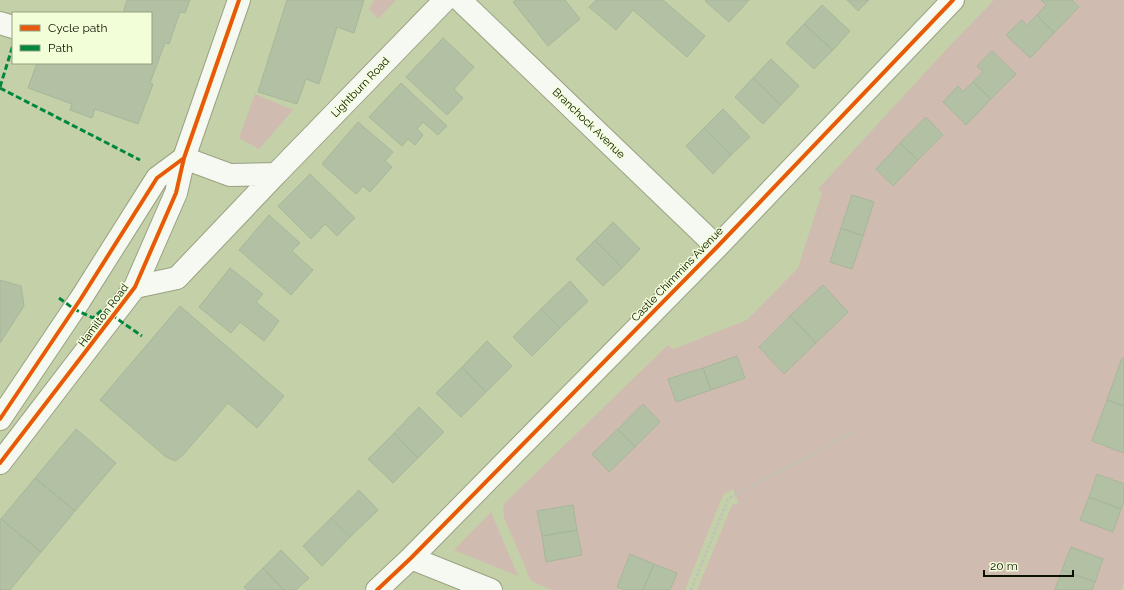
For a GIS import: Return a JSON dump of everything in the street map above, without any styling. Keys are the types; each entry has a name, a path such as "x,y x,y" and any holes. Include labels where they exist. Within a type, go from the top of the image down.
{"street":[{"name":"Hamilton Road","path":"0,463 135,287 176,194 184,158 239,0"},
{"name":"Lightburn Road","path":"135,287 177,278 445,0"},
{"name":"Branchock Avenue","path":"460,0 717,247"},
{"name":"Castle Chimmins Avenue","path":"377,590 411,558 717,247 953,0"},
{"path":"0,23 12,27"},
{"path":"0,419 80,300 157,178 184,158 230,175 276,174"},
{"path":"411,558 490,590"}],"path":[{"path":"692,590 728,499 852,433"}],"shaded area":[{"path":"374,0 396,0 378,19 369,9"},
{"path":"994,0 1124,0 1124,582 1121,590 697,590 732,505 739,503 733,489 723,495 685,590 552,590 531,581 504,517 503,509 506,502 668,345 674,349 747,320 798,268 822,193 818,189"},
{"path":"255,94 293,110 259,149 239,138"},
{"path":"491,512 518,576 454,550"}],"building":[{"path":"127,0 190,0 185,13 180,12 169,44 165,43 150,83 153,84 138,124 95,109 92,118 70,110 72,104 28,88 37,64 152,64 152,12 123,12"},
{"path":"287,0 364,0 354,33 337,27 319,84 306,79 297,104 258,92"},
{"path":"516,0 565,0 580,19 548,46 513,2"},
{"path":"596,0 663,0 705,36 687,57 633,10 616,30 589,7"},
{"path":"749,0 729,22 705,1"},
{"path":"847,0 869,0 858,11"},
{"path":"1041,0 1072,0 1079,7 1054,33 1037,15 1046,5"},
{"path":"822,5 850,31 833,50 804,24"},
{"path":"1037,15 1054,33 1030,58 1006,35 1022,20 1027,25"},
{"path":"804,24 833,50 814,69 786,43"},
{"path":"443,38 474,67 454,89 463,98 447,115 406,77"},
{"path":"992,51 1016,74 991,99 973,82 983,72 977,66"},
{"path":"771,59 799,86 781,105 753,78"},
{"path":"753,78 781,105 763,124 735,97"},
{"path":"973,82 991,99 966,125 943,102 958,86 963,92"},
{"path":"401,83 447,126 438,135 423,122 417,129 423,135 415,145 408,139 402,146 369,117"},
{"path":"723,109 750,137 731,155 704,128"},
{"path":"926,117 943,135 918,160 900,143"},
{"path":"358,122 393,152 385,161 392,167 370,192 363,186 356,194 322,164"},
{"path":"704,128 731,155 713,174 686,146"},
{"path":"900,143 918,160 893,186 876,169"},
{"path":"310,174 355,218 337,236 325,224 311,239 278,206"},
{"path":"852,195 874,202 863,236 841,228"},
{"path":"269,215 300,243 292,251 313,270 291,295 239,250"},
{"path":"613,222 640,249 622,268 595,240"},
{"path":"841,228 863,236 852,269 830,262"},
{"path":"595,240 622,268 603,286 576,259"},
{"path":"230,268 263,294 256,302 279,321 264,341 240,322 231,333 199,307"},
{"path":"0,280 21,286 24,306 0,343"},
{"path":"570,281 588,301 560,328 541,309"},
{"path":"823,285 848,312 816,343 790,316"},
{"path":"180,306 284,396 257,428 228,403 182,456 175,461 166,457 100,400"},
{"path":"541,309 560,328 532,356 513,337"},
{"path":"790,316 816,343 784,374 759,347"},
{"path":"487,341 512,366 486,392 462,367"},
{"path":"737,356 745,378 711,390 703,368"},
{"path":"1122,358 1124,359 1124,406 1107,400"},
{"path":"462,367 486,392 461,417 436,393"},
{"path":"703,368 711,390 676,402 668,379"},
{"path":"1107,400 1124,406 1124,453 1092,441"},
{"path":"643,404 660,422 635,447 618,429"},
{"path":"419,407 444,432 418,458 394,433"},
{"path":"76,429 116,463 75,511 35,478"},
{"path":"618,429 635,447 609,472 592,454"},
{"path":"394,433 418,458 393,483 368,459"},
{"path":"1097,474 1124,484 1124,502 1121,509 1089,497"},
{"path":"35,478 75,511 41,552 1,519"},
{"path":"359,490 378,510 350,537 331,518"},
{"path":"1089,497 1121,509 1113,532 1080,520"},
{"path":"573,505 577,530 542,536 537,511"},
{"path":"331,518 350,537 322,566 303,546"},
{"path":"1,519 41,552 10,590 0,590"},
{"path":"577,530 582,555 546,562 542,536"},
{"path":"1071,547 1103,559 1095,582 1062,570"},
{"path":"281,550 309,578 296,590 284,590 263,568"},
{"path":"630,554 654,564 643,590 625,590 617,587"},
{"path":"654,564 677,573 670,590 643,590"},
{"path":"263,568 284,590 247,590 244,587"},
{"path":"1062,570 1095,582 1092,590 1055,590"}],"marked path":[{"path":"0,87 12,48"},
{"path":"0,88 140,160"},
{"path":"59,298 74,309 93,318 103,309 142,336"}],"cycle path":[{"path":"0,463 135,287 176,193 184,158 239,0"},
{"path":"377,590 411,558 717,247 953,0"},
{"path":"0,419 80,300 157,178 184,158"}]}
